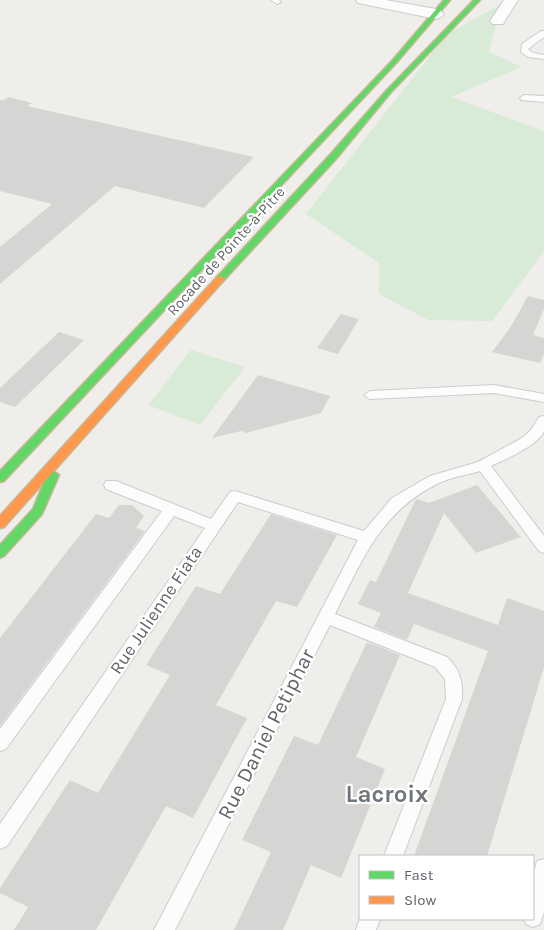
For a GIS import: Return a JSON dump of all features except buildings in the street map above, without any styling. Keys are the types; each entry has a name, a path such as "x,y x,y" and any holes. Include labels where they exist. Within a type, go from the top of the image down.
{"highway":[{"name":"Rocade de Pointe-à-Pitre","path":"0,478 394,62 447,0"},
{"name":"Rocade de Pointe-à-Pitre","path":"0,524 256,239 332,158 389,91 477,0"},
{"path":"0,470 30,447"},
{"path":"0,554 38,511 61,456"}],"street":[{"path":"363,0 436,14"},
{"path":"498,20 511,0"}],"lane":[{"path":"544,33 525,46 524,50 531,55 544,57"},
{"path":"524,98 544,99"},
{"path":"370,395 494,389 544,398"},
{"name":"Rue Daniel Petiphar","path":"164,930 367,537 397,502 435,479 483,465 527,441 536,434 544,420"},
{"path":"483,465 544,547"},
{"path":"111,485 214,526"},
{"name":"Rue Julienne Fiata","path":"0,840 235,496 367,537"},
{"path":"0,743 171,510"},
{"path":"327,617 442,662 451,671 455,682 454,699 394,855"},
{"path":"534,910 544,868"}],"green space":[{"path":"501,4 489,52 522,67 451,97 544,131 544,251 492,321 428,320 379,294 379,263 306,214 447,34"},
{"path":"191,350 245,367 200,425 148,405"}],"traffic: fast":[{"path":"0,478 394,62 447,0"},
{"path":"220,279 332,158 389,91 477,0"},
{"path":"0,553 38,511 53,475"}],"traffic: slow":[{"path":"0,524 220,279"}],"district":[{"name":"Lacroix","path":"387,794"}]}
